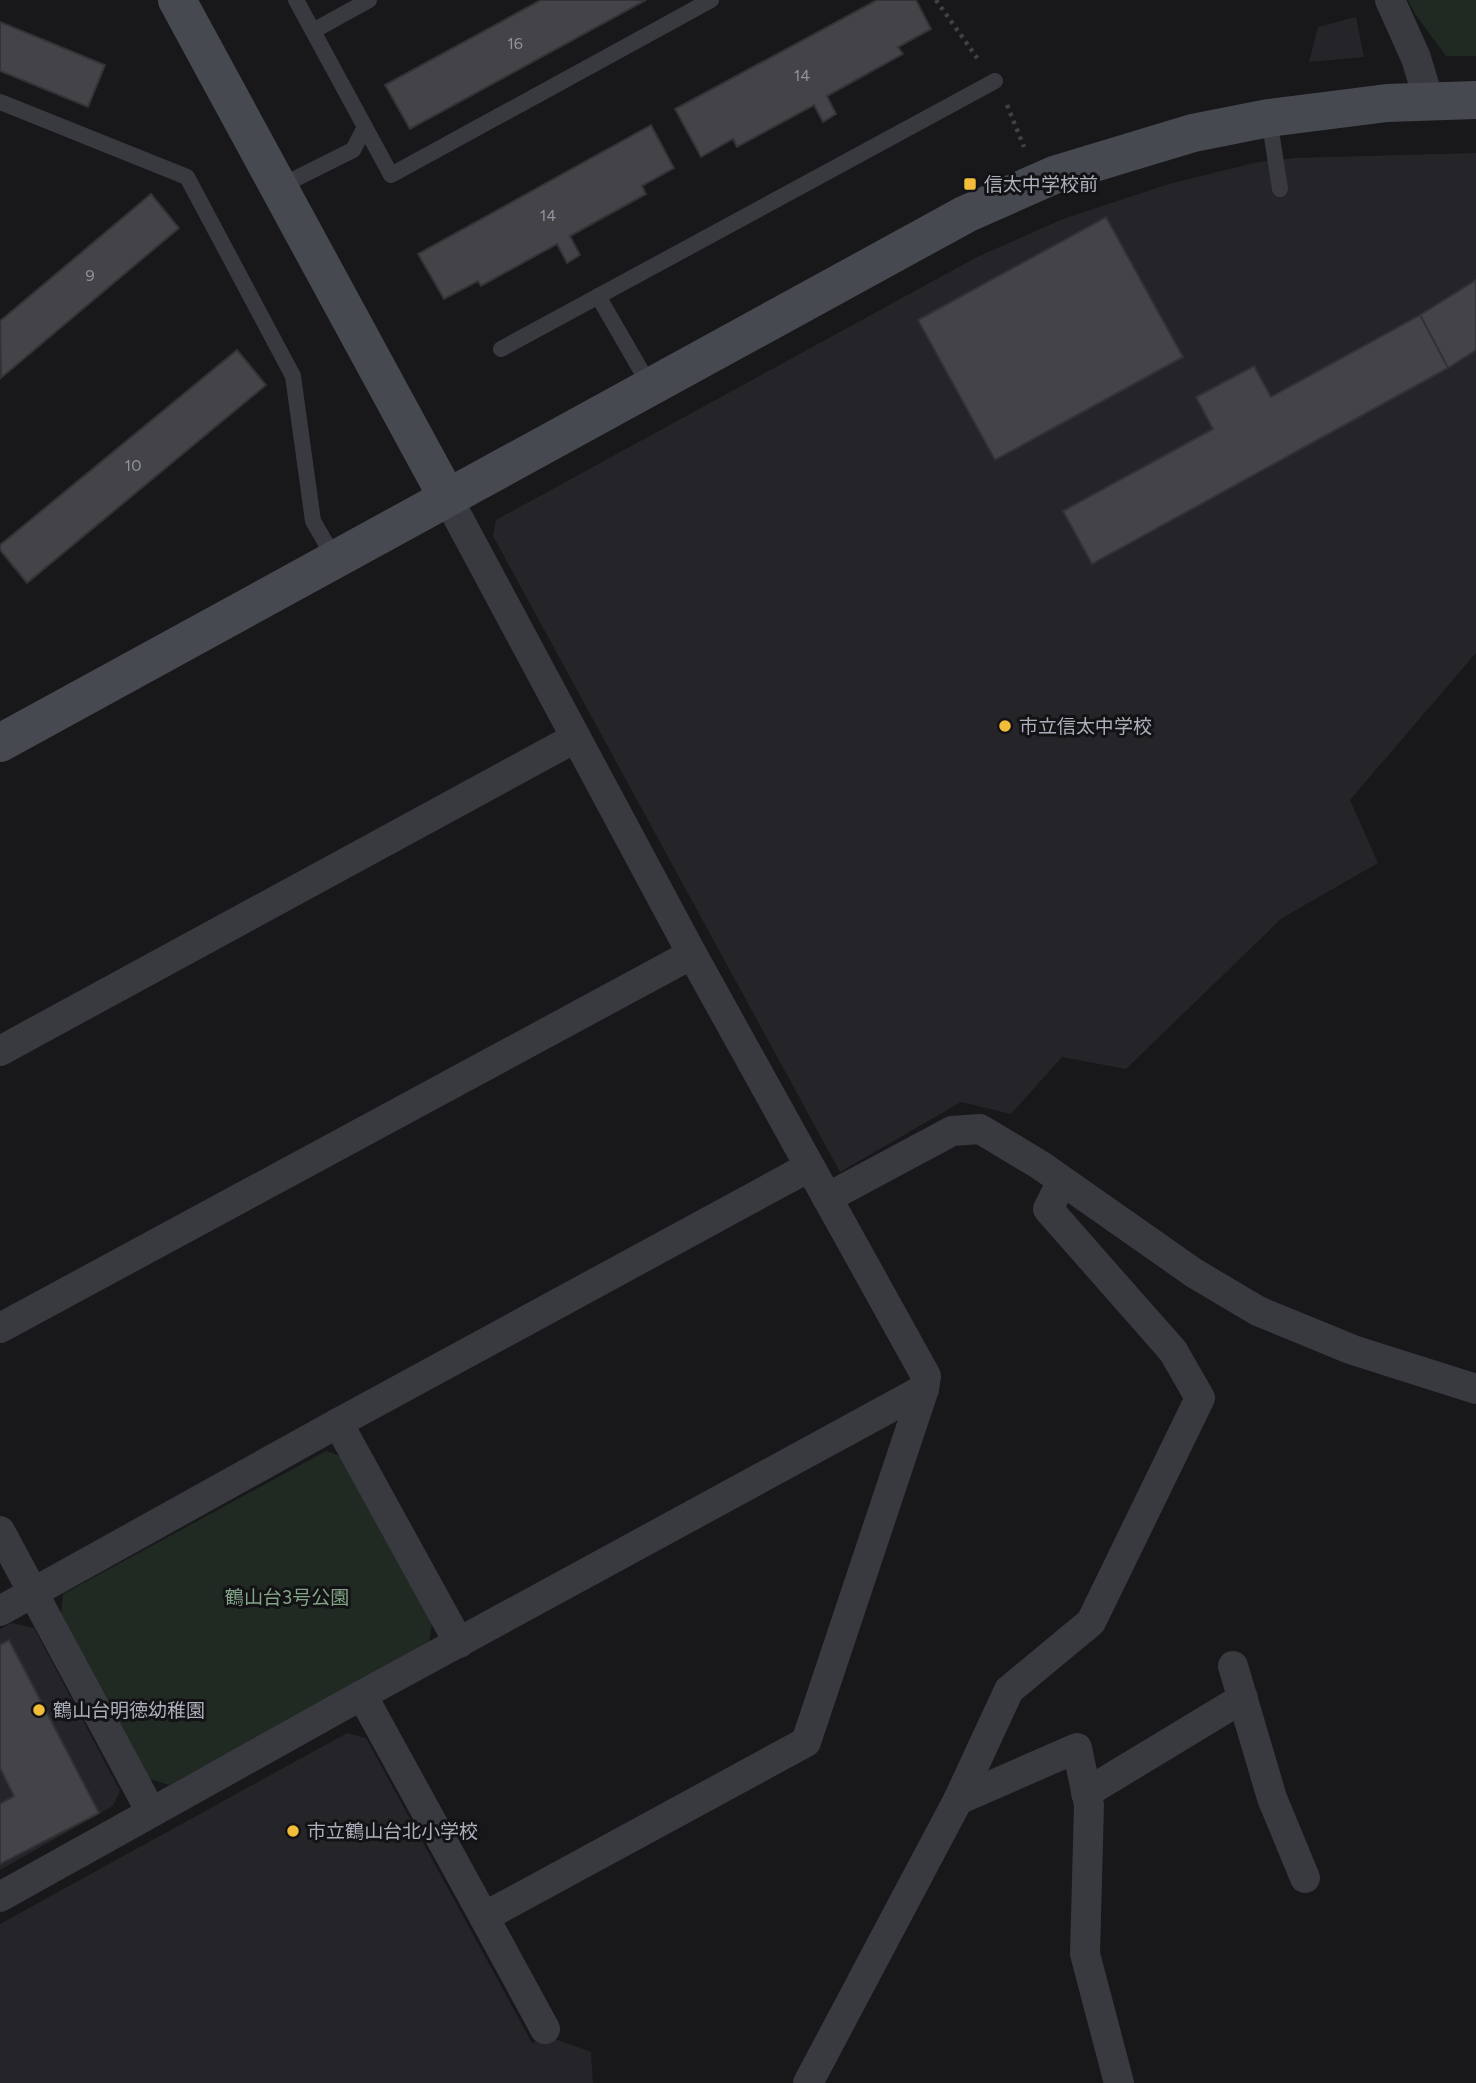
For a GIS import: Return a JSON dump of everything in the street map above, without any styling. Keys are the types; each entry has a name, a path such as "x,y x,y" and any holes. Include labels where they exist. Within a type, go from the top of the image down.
{"street":[{"path":"177,0 692,954 926,1376 924,1390 806,1742 484,1917"},
{"path":"1390,0 1416,58 1429,101"},
{"path":"0,743 967,214 1054,175 1193,133 1269,118 1387,103 1476,100"},
{"path":"0,1051 575,738"},
{"path":"0,1328 692,954"},
{"path":"827,1198 952,1131 980,1129 1062,1181 1195,1273 1258,1311 1353,1350 1476,1389"},
{"path":"0,1611 338,1423 809,1167"},
{"path":"808,2083 958,1800 1009,1690 1091,1622 1199,1398 1173,1351 1048,1209 1062,1181"},
{"path":"0,1897 362,1695 924,1390"},
{"path":"338,1423 459,1643"},
{"path":"0,1531 151,1812"},
{"path":"1233,1666 1272,1798 1304,1878"},
{"path":"362,1695 545,2029"},
{"path":"1086,1793 1243,1698"},
{"path":"958,1800 1077,1748 1089,1805 1084,1954 1119,2083"}],"lane":[{"path":"296,0 391,175 711,0"},
{"path":"313,31 369,0"},
{"path":"501,349 995,81"},
{"path":"0,102 187,177 293,376 313,521 335,559"},
{"path":"1269,118 1280,189"},
{"path":"279,187 353,150 365,127"},
{"path":"598,296 649,386"}],"shaded area":[{"path":"1356,17 1364,57 1309,62 1318,27"},
{"name":"市立信太中学校","path":"1476,153 1476,653 1350,800 1378,863 1282,918 1126,1069 1062,1057 1011,1114 961,1102 840,1172 493,536 496,520 977,257 1063,219 1169,184 1258,162 1296,158"},
{"name":"鶴山台明徳幼稚園","path":"12,1623 34,1628 120,1791 113,1806 0,1870 0,1629"},
{"name":"市立鶴山台北小学校","path":"347,1733 366,1738 532,2043 552,2033 555,2039 591,2052 593,2083 0,2083 0,1924"}],"green space":[{"path":"1408,0 1476,0 1476,56 1446,56"},
{"name":"鶴山台3号公園","path":"326,1451 348,1459 432,1621 429,1645 169,1785 147,1778 61,1616 63,1594"}],"building":[{"path":"541,0 646,0 410,129 385,85"},
{"path":"877,0 916,0 931,29 898,47 903,54 827,96 836,114 823,122 814,105 737,147 733,139 701,157 675,109"},
{"path":"0,22 105,65 88,107 0,71"},
{"path":"651,125 674,168 642,186 646,194 570,236 580,255 567,263 557,244 481,286 478,281 444,299 418,254"},
{"path":"151,194 179,228 1,378 0,321"},
{"path":"1106,217 1183,357 995,460 918,320"},
{"path":"1476,280 1476,350 1448,368 1420,315"},
{"path":"1420,315 1448,368 1092,564 1063,511 1213,429 1196,397 1254,366 1271,397"},
{"path":"237,350 266,385 27,583 0,550 0,545"},
{"name":"鶴山台明徳幼稚園","path":"9,1640 99,1813 0,1864 0,1804 14,1796 0,1768 0,1645"}],"place":[{"name":"信太中学校前","path":"970,184"},
{"name":"市立信太中学校","path":"1005,726"},
{"name":"鶴山台明徳幼稚園","path":"39,1710"},
{"name":"市立鶴山台北小学校","path":"293,1831"}]}
